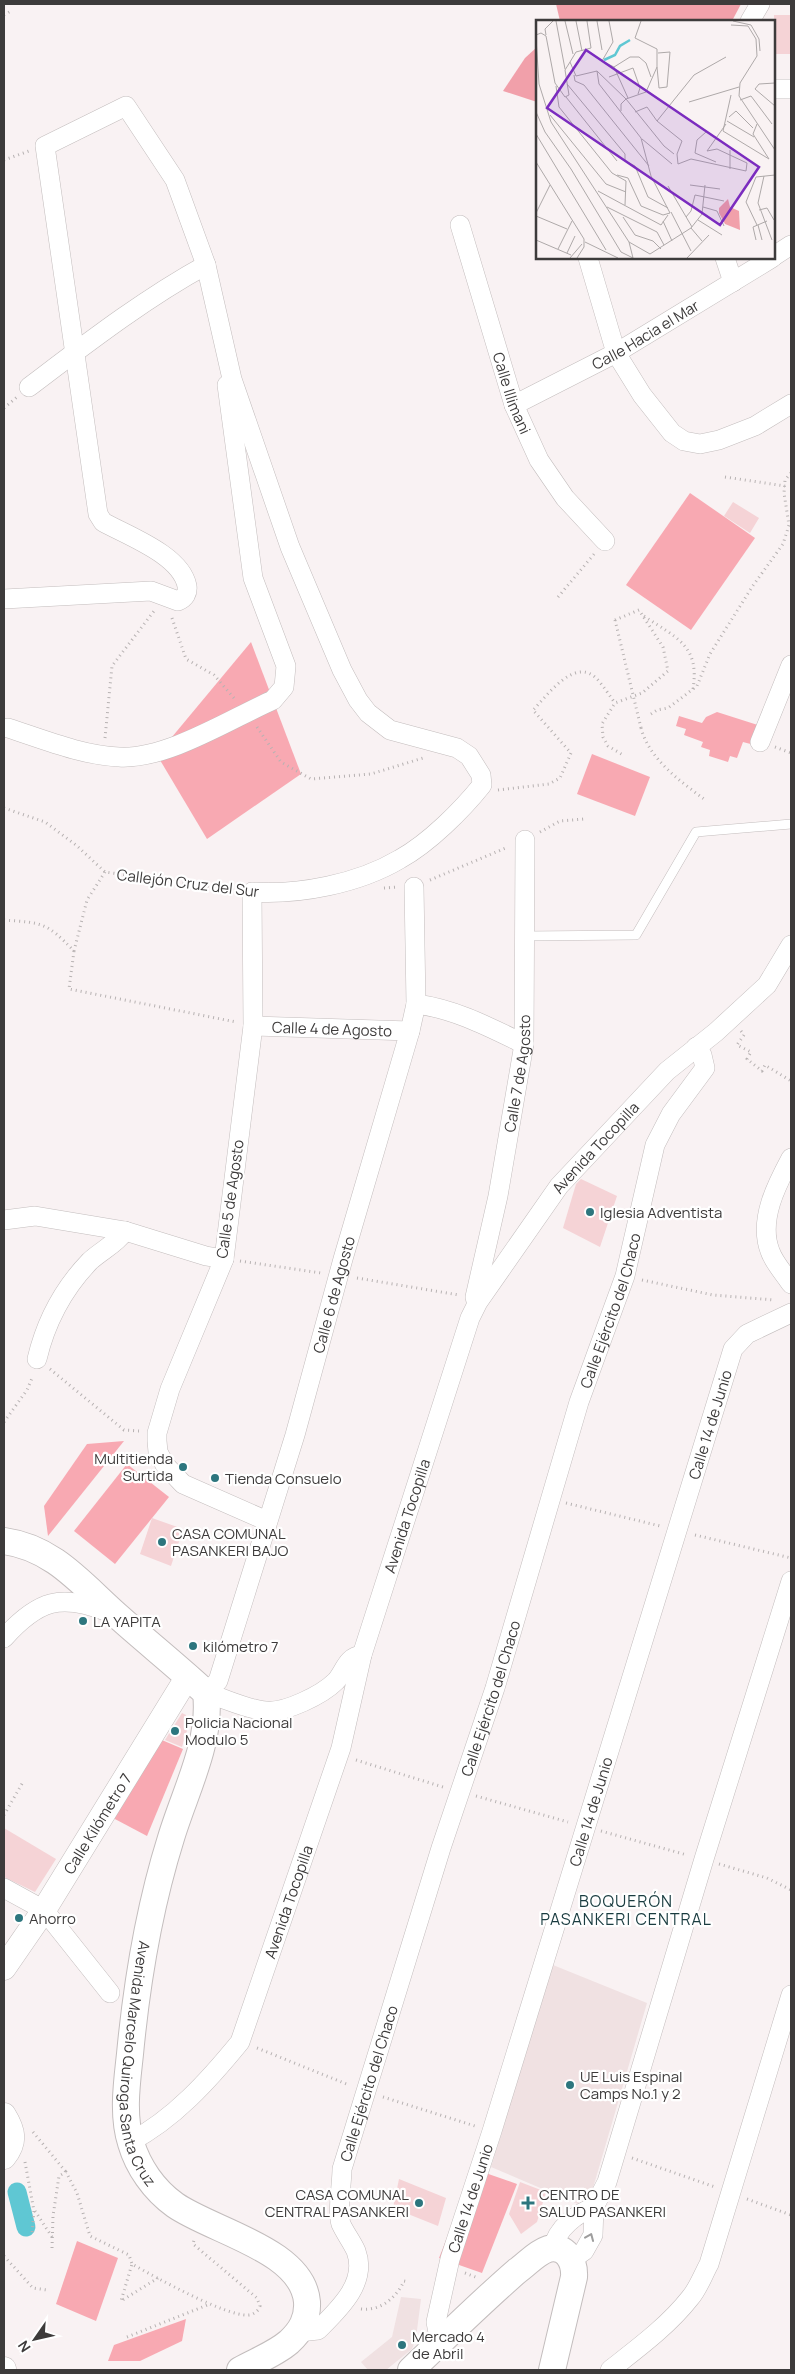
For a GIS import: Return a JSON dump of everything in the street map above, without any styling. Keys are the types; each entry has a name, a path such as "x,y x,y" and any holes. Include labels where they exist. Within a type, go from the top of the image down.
{"main road":[{"path":"4,1541 15,1543 43,1554 64,1567 84,1582 118,1617 197,1684"},
{"name":"Avenida Marcelo Quiroga Santa Cruz","path":"197,1684 209,1712 206,1731 152,1903 135,1998 126,2097 130,2142 145,2174 156,2189 174,2205 202,2221 271,2254 290,2267 301,2281 306,2292 307,2312 299,2332"},
{"path":"411,2370 496,2289 540,2253 562,2254 574,2277 552,2370"},
{"path":"240,2370 276,2351 299,2332"}],"street":[{"path":"751,20 760,4"},
{"path":"775,89 791,90"},
{"path":"4,599 151,591 178,601 186,596 187,584 178,568 168,558 103,522 98,514 45,146 126,106 175,180 206,265 232,379 290,547 342,670 358,700 368,713 390,730 457,748 477,766 482,785"},
{"name":"Calle Illimani","path":"460,226 514,405 539,460 560,490 605,540"},
{"name":"Calle Hacia el Mar","path":"775,256 791,245"},
{"path":"588,259 616,353 642,395 672,433 684,440 700,444 718,440 755,426 791,404"},
{"path":"725,259 733,282"},
{"name":"Calle Hacia el Mar","path":"514,405 616,353 770,259"},
{"path":"29,387 74,353 182,278 206,265"},
{"path":"8,728 86,753 121,758 144,756 182,743 273,700 284,688 287,674 253,578 226,392 226,385 232,379"},
{"path":"760,742 791,665"},
{"name":"Callejón Cruz del Sur","path":"252,892 272,893 328,885 369,874 401,859 438,830 482,785"},
{"name":"Calle 7 de Agosto","path":"478,1302 474,1297 498,1196 524,1044 525,840"},
{"name":"Calle 6 de Agosto","path":"197,1684 218,1681 266,1521 295,1435 343,1259 410,1031 416,1004 414,887"},
{"name":"Calle 5 de Agosto","path":"252,892 253,1026 224,1258 170,1389 157,1433 158,1452 165,1465 183,1484 266,1521"},
{"name":"Avenida Tocopilla","path":"130,2142 151,2131 188,2098 218,2069 240,2042 339,1754 362,1655 470,1318 478,1302 559,1186 667,1071 732,1017 767,984 791,946"},
{"path":"416,1004 440,1007 472,1019 524,1044"},
{"name":"Calle 4 de Agosto","path":"253,1026 410,1031"},
{"name":"Calle Ejército del Chaco","path":"299,2332 318,2330 341,2307 357,2281 359,2266 356,2252 340,2222 342,2169 370,2072 495,1688 579,1402 625,1276 655,1145 671,1114 705,1068 702,1055 696,1048"},
{"path":"791,1158 778,1182 766,1228 770,1251 791,1284"},
{"path":"4,1220 35,1216 125,1231 206,1256 224,1258"},
{"path":"37,1359 43,1335 58,1300 91,1261 120,1239 125,1231"},
{"name":"Calle 14 de Junio","path":"440,2343 436,2322 450,2259 492,2131 733,1349 747,1334 786,1307"},
{"path":"594,2207 582,2212 569,2221 557,2236 562,2254 584,2251 593,2235 594,2207 607,2182 704,1859 791,1581"},
{"path":"4,1638 34,1610 59,1601 75,1601 118,1617"},
{"path":"197,1684 266,1712 287,1708 320,1694 337,1680 349,1660 362,1655"},
{"name":"Calle Kilómetro 7","path":"4,1968 197,1684"},
{"path":"4,1888 44,1910 110,1993"},
{"path":"610,2370 646,2342 692,2297 709,2264 791,1995"},
{"path":"4,2115 13,2133 8,2152"}],"lane":[{"path":"525,936 636,935 696,832 791,824"}],"path":[{"path":"4,15 11,11"},
{"path":"4,160 45,146"},
{"path":"651,714 657,710 668,708 697,686 710,654 752,587 784,544 789,526 785,480 791,473"},
{"path":"725,477 785,486"},
{"path":"558,597 605,540"},
{"path":"165,596 186,659 214,675 247,712 281,762 310,779 371,774 457,748"},
{"path":"104,755 112,666 165,596"},
{"path":"692,689 694,660 685,644 639,610 615,620 644,742 677,777 704,799"},
{"path":"622,755 608,746 603,737 602,724 615,703 642,693 668,671 663,647 642,614"},
{"path":"482,785 490,791 549,784 560,778 570,753 533,710 566,677 577,672 595,676 615,703"},
{"name":"Callejón Cruz del Sur","path":"4,808 45,822 76,845 105,872 252,892"},
{"path":"414,887 525,840 560,820 584,819"},
{"path":"105,872 87,900 74,951 69,989 253,1026"},
{"path":"4,920 39,923 55,932 74,951"},
{"path":"732,1017 744,1035 737,1045 751,1052 747,1059 762,1070 766,1065 791,1081"},
{"path":"625,1276 713,1295 786,1307"},
{"path":"4,1422 27,1390 35,1371 37,1359 124,1430 157,1433"},
{"path":"339,1754 460,1792 704,1859 767,1878 791,1890"},
{"path":"4,1815 23,1782"},
{"path":"8,2152 22,2147 34,2211 32,2234"},
{"path":"615,2152 791,2215"},
{"path":"52,2248 59,2176 66,2172 77,2193 90,2236 130,2255 132,2264 121,2301 158,2278"},
{"path":"34,2211 52,2237"},
{"path":"132,2264 210,2304 247,2316 254,2314 260,2306 257,2298 193,2244 202,2221"},
{"path":"4,2256 33,2288 47,2290"},
{"path":"341,2307 376,2309 397,2296 404,2281 409,2282"},
{"path":"127,2337 210,2304"}],"shaded area":[{"path":"556,4 741,4 733,20 560,20"},
{"path":"536,48 536,102 503,91 525,58"},
{"path":"690,493 755,538 691,630 626,585"},
{"path":"251,642 301,774 207,839 157,755"},
{"path":"717,712 764,727 758,746 743,742 737,758 730,756 728,762 709,756 710,750 701,747 703,742 684,735 686,729 676,726 679,716 702,723 706,717"},
{"path":"592,754 650,777 635,816 577,794"},
{"path":"124,1441 48,1536 44,1506 87,1444"},
{"path":"127,1464 169,1497 115,1564 74,1531"},
{"path":"143,1732 183,1749 147,1836 96,1809"},
{"name":"UE Luis Espinal Camps No.1 y 2","path":"553,1965 647,2003 593,2188 578,2204 491,2167"},
{"path":"474,2169 517,2184 482,2273 439,2258"},
{"path":"77,2241 118,2258 96,2321 56,2304"},
{"name":"Mercado 4 de Abril","path":"401,2297 421,2299 416,2338 412,2349 386,2370 368,2370 361,2362 392,2337"},
{"path":"186,2319 182,2341 140,2361 108,2361 114,2345"}],"building":[{"path":"774,15 791,15 791,54 775,54"},
{"path":"733,502 759,518 750,533 724,516"},
{"name":"Iglesia Adventista","path":"581,1179 617,1196 600,1247 563,1228 576,1184"},
{"name":"CASA COMUNAL PASANKERI BAJO","path":"152,1518 183,1529 171,1566 140,1554"},
{"name":"Policia Nacional Modulo 5","path":"182,1713 186,1715 189,1724 182,1747 165,1740"},
{"path":"4,1828 56,1859 35,1892 4,1877"},
{"name":"CASA COMUNAL CENTRAL PASANKERI","path":"399,2179 446,2198 438,2226 393,2208"},
{"name":"CENTRO DE SALUD PASANKERI","path":"520,2182 546,2192 537,2222 521,2234 509,2214"}],"waterway":[{"path":"17,2192 26,2227"}],"place":[{"name":"Iglesia Adventista","path":"590,1212"},
{"name":"Multitienda Surtida","path":"183,1467"},
{"name":"Tienda Consuelo","path":"215,1478"},
{"name":"CASA COMUNAL PASANKERI BAJO","path":"162,1542"},
{"name":"LA YAPITA","path":"83,1621"},
{"name":"kilómetro 7","path":"193,1646"},
{"name":"Policia Nacional Modulo 5","path":"175,1731"},
{"name":"Ahorro","path":"19,1918"},
{"name":"UE Luis Espinal Camps No.1 y 2","path":"570,2085"},
{"name":"CASA COMUNAL CENTRAL PASANKERI","path":"419,2203"},
{"name":"CENTRO DE SALUD PASANKERI","path":"528,2203"},
{"name":"Mercado 4 de Abril","path":"402,2345"}],"district":[{"name":"BOQUERÓN PASANKERI CENTRAL","path":"626,1910"}]}
